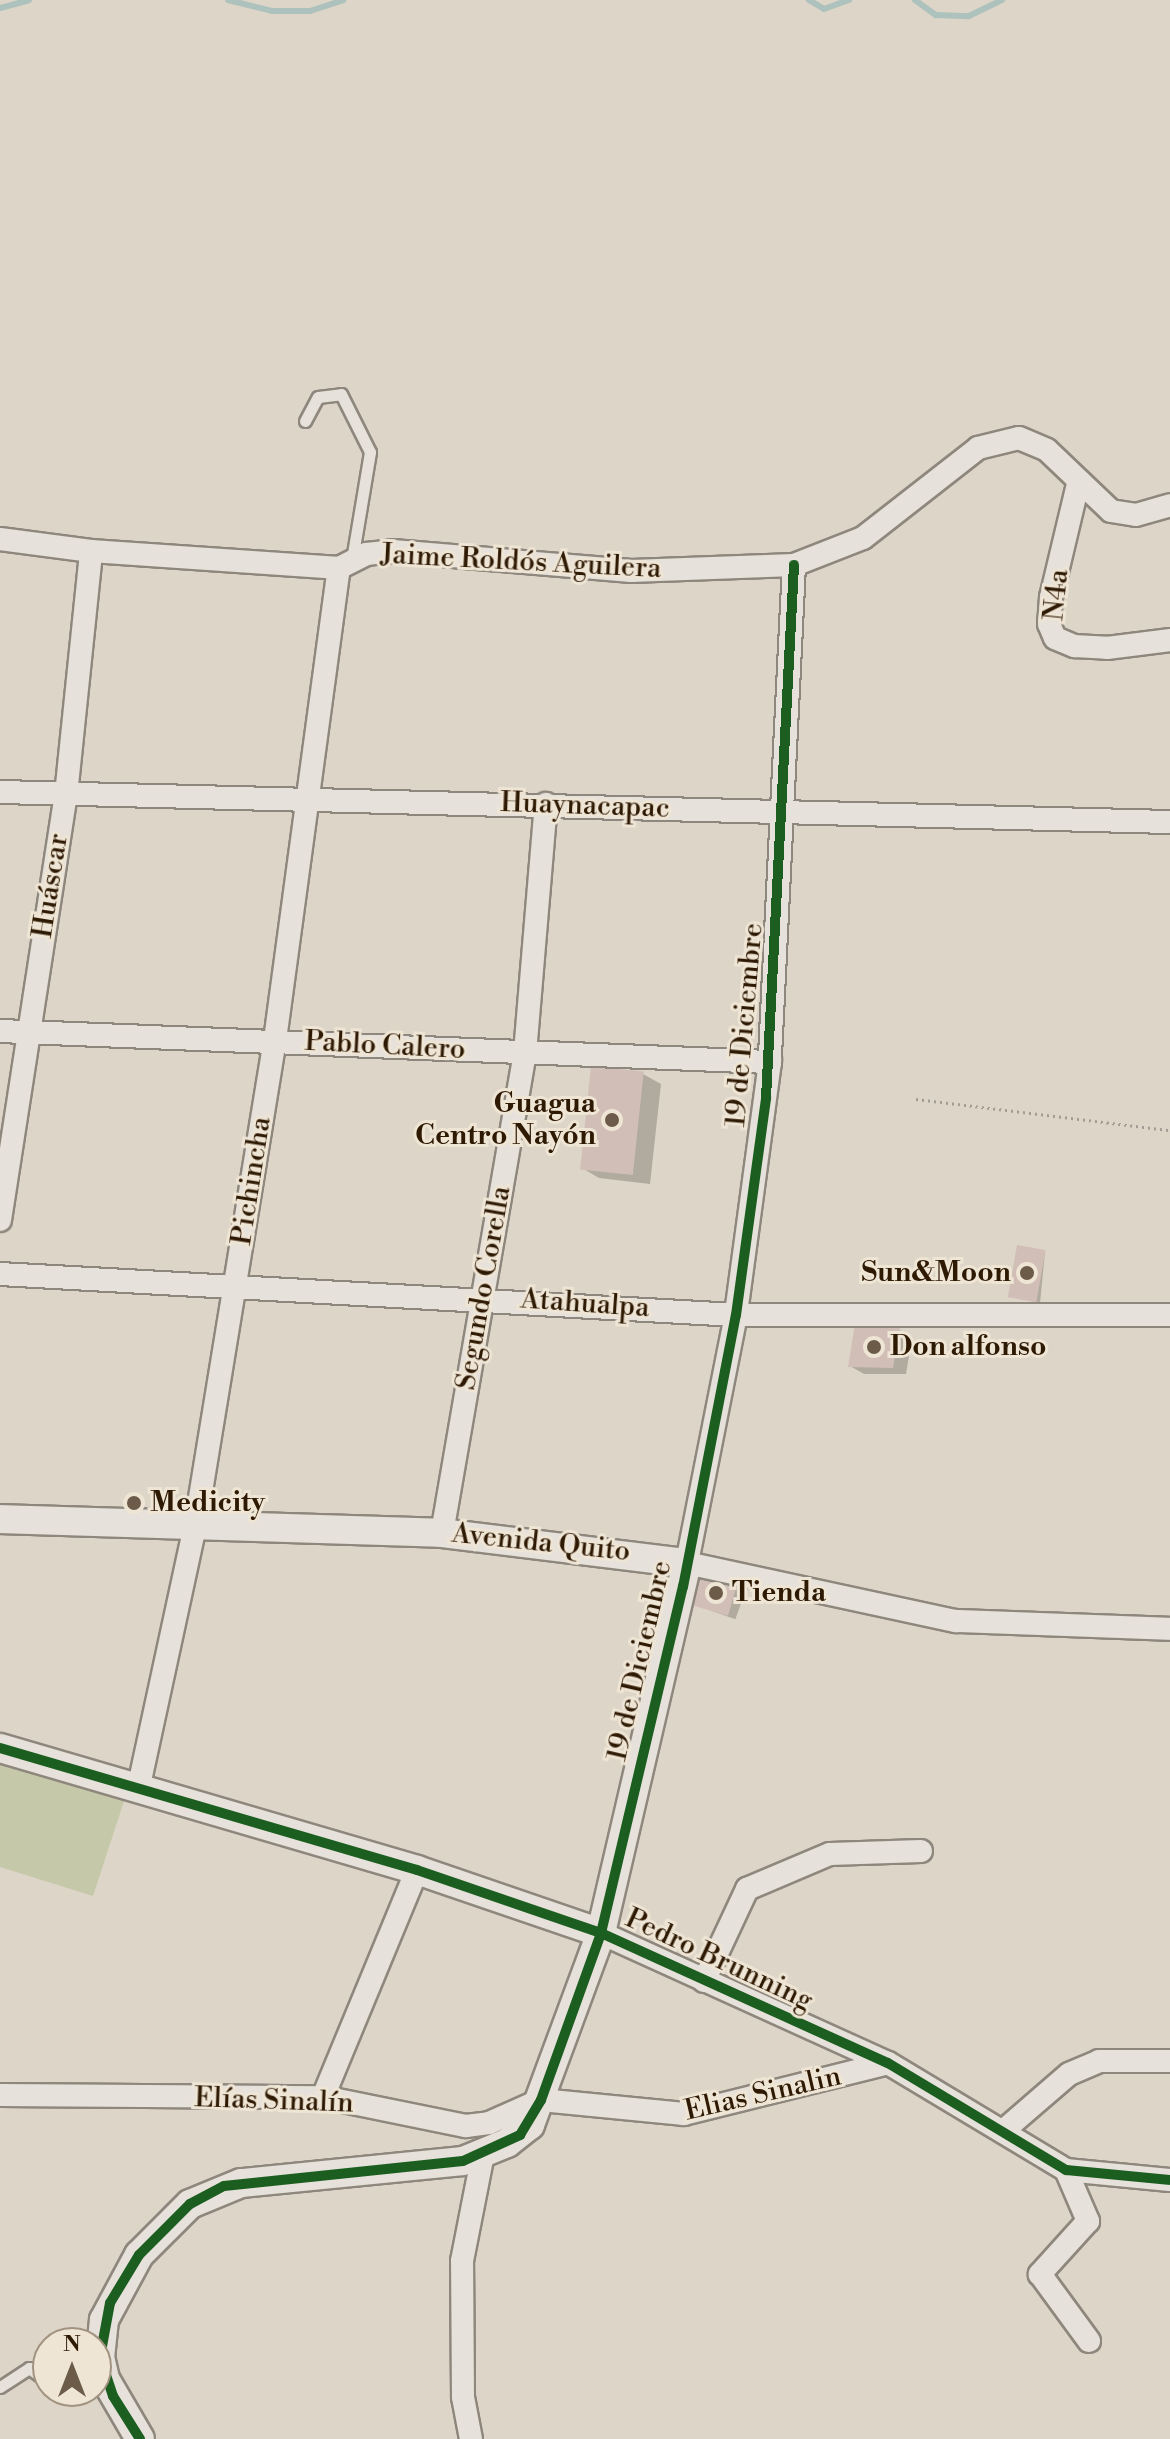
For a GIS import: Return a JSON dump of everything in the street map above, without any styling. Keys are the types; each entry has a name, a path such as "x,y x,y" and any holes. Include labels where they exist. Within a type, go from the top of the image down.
{"street":[{"name":"Jaime Roldós Aguilera","path":"0,539 91,551 345,565 393,551 631,571 794,565 863,538 978,448 999,441 1032,440 1111,511 1136,515 1170,505"},
{"name":"N4a","path":"1078,484 1051,597 1049,624 1055,638 1074,646 1107,648 1170,640"},
{"name":"Huáscar","path":"0,1220 66,795 91,551"},
{"name":"Pichincha","path":"138,1790 196,1522 275,1040 345,565"},
{"name":"19 de Diciembre","path":"102,2327 110,2303 139,2255 170,2221 208,2193 241,2183 434,2166 483,2154 520,2135 541,2100 601,1933 687,1563 736,1315 770,1062 785,814 794,565"},
{"name":"Huaynacapac","path":"0,792 310,797 785,814 1170,822"},
{"name":"Segundo Corella","path":"442,1533 525,1053 546,804"},
{"name":"Pablo Calero","path":"0,1031 770,1062"},
{"name":"Atahualpa","path":"0,1274 481,1297 736,1315 1170,1315"},
{"name":"Avenida Quito","path":"0,1519 196,1522 442,1533 687,1563 956,1621 1170,1629"},
{"name":"Pedro Brunning","path":"0,1748 417,1870 601,1933 888,2063 1066,2170 1170,2180"},
{"path":"704,1981 747,1889 830,1854 921,1851"},
{"path":"323,2097 417,1870"},
{"path":"1003,2131 1069,2074 1099,2061 1170,2061"},
{"name":"Elias Sinalin","path":"541,2100 675,2115 888,2063"},
{"name":"Elías Sinalín","path":"0,2094 323,2097 466,2126 489,2123 541,2100"},
{"path":"471,2439 463,2397 462,2261 483,2154"},
{"path":"1066,2170 1088,2221 1040,2274 1089,2341"},
{"name":"19 de Diciembre","path":"112,2391 140,2439"}],"lane":[{"path":"305,421 318,397 341,394 370,452 345,565"},
{"path":"0,2387 29,2368 32,2370"}],"path":[{"path":"916,1099 1170,1130"}],"green space":[{"path":"0,1754 126,1795 93,1896 0,1867"}],"building":[{"name":"Guagua Centro Nayón","path":"591,1066 644,1072 633,1175 580,1169"},
{"name":"Sun&Moon","path":"1017,1245 1046,1250 1036,1302 1008,1297"},
{"name":"Don alfonso","path":"855,1324 900,1328 893,1368 848,1367"},
{"name":"Tienda","path":"703,1569 739,1579 728,1616 693,1606"}],"waterway":[{"path":"0,8 29,0"},
{"path":"228,0 272,11 310,11 343,0"},
{"path":"809,0 824,9 849,0"},
{"path":"915,0 936,15 969,16 1002,0"}],"cycle path":[{"path":"140,2439 113,2396 100,2357 110,2303 139,2255 190,2204 224,2186 463,2161 520,2135 541,2100 601,1933 683,1587 736,1315 766,1098 794,565"},
{"path":"0,1748 417,1870 601,1933 888,2063 1066,2170 1170,2180"}],"place":[{"name":"Guagua Centro Nayón","path":"612,1120"},
{"name":"Sun&Moon","path":"1027,1273"},
{"name":"Don alfonso","path":"874,1347"},
{"name":"Medicity","path":"134,1503"},
{"name":"Tienda","path":"716,1593"}]}
